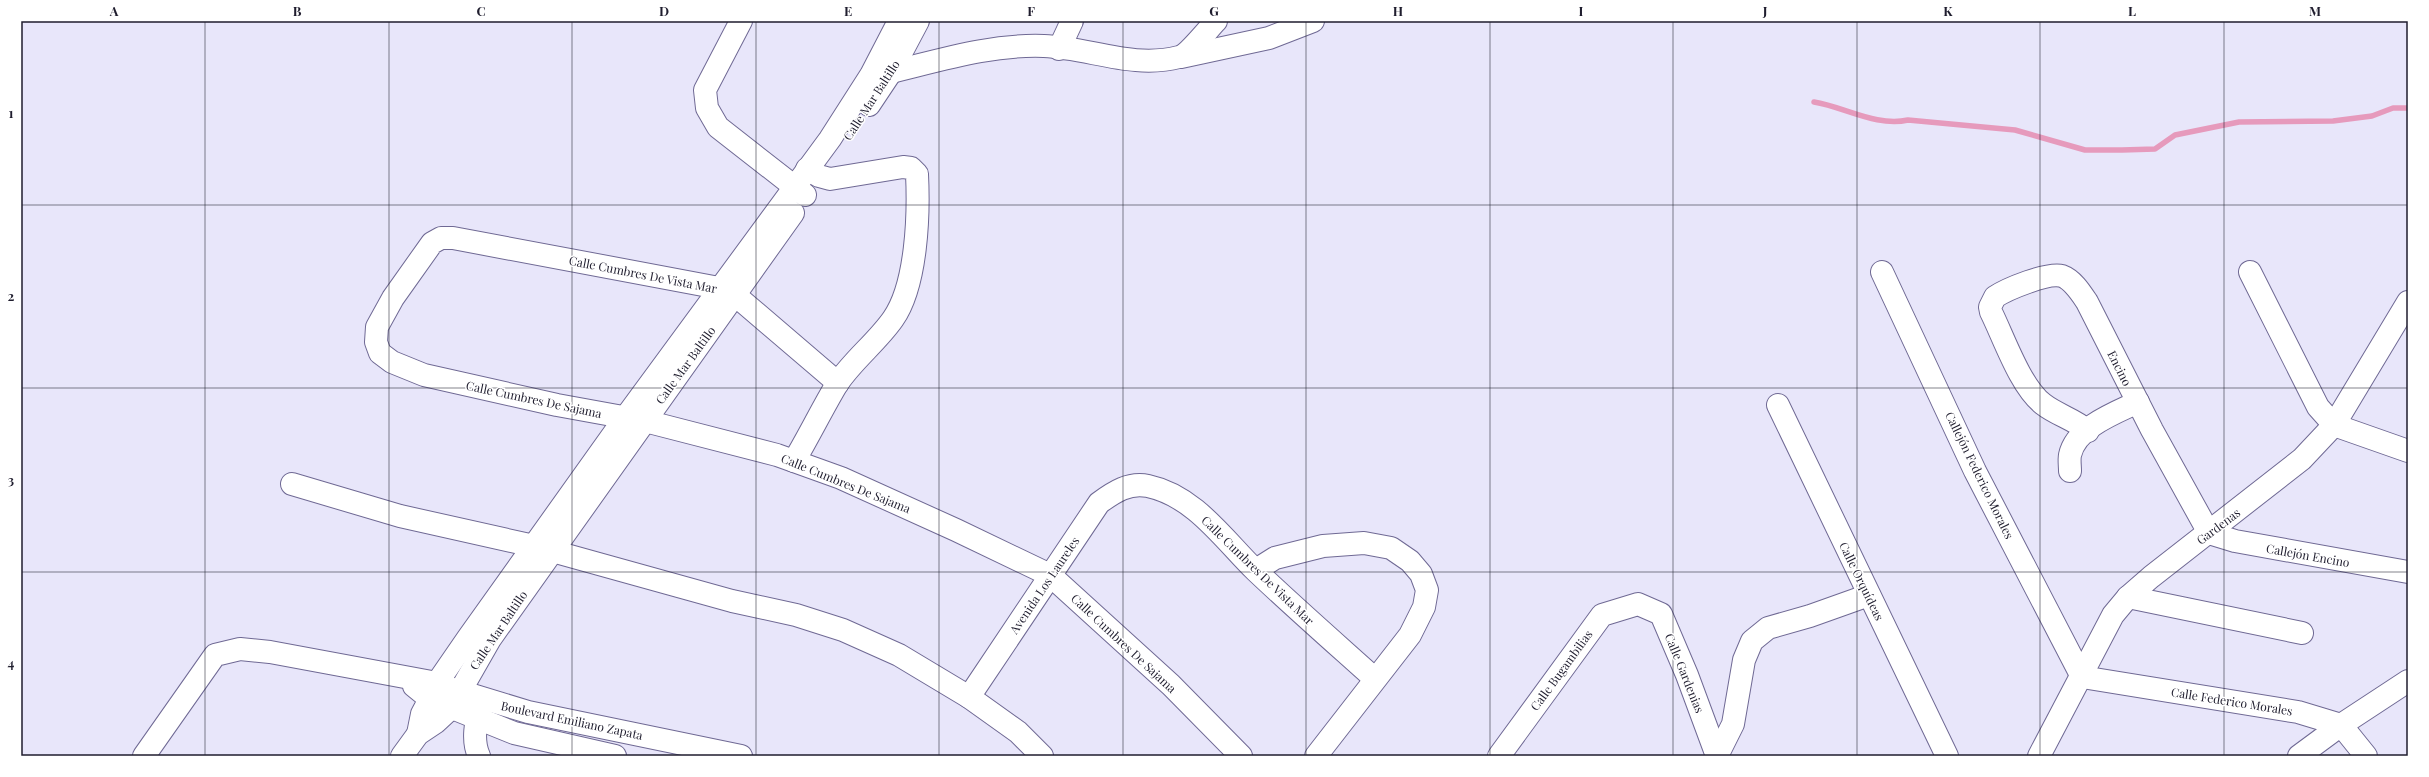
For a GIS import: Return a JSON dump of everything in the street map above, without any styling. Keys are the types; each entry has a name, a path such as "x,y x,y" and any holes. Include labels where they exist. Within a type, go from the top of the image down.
{"street":[{"path":"741,21 705,90 708,108 718,127 799,191"},
{"name":"Calle Mar Baltillo","path":"883,69 898,21"},
{"name":"Calle Mar Baltillo","path":"418,734 422,714 434,691 543,548 813,173 830,138 918,21"},
{"path":"1059,48 1072,21"},
{"path":"1181,57 1216,21"},
{"path":"883,69 999,47 1044,46 1139,62 1181,57 1269,38 1313,21"},
{"path":"794,461 838,383 894,319 903,301 910,277 919,214 917,174 911,168 903,167 844,178 830,179 813,173"},
{"name":"Calle Cumbres De Vista Mar","path":"380,353 376,342 377,327 394,298 432,244 442,238 453,238 727,292 838,383"},
{"name":"Callejón Federico Morales","path":"1882,272 1976,471 2082,677"},
{"path":"2250,272 2318,407 2334,425 2408,451"},
{"name":"Encino","path":"2088,431 2078,423 2058,414 2041,402 2027,386 1991,312 1991,301 2000,293 2051,276 2062,276 2070,281 2087,302 2138,402 2209,534"},
{"name":"Gardenas","path":"2039,756 2082,677 2113,615 2128,597 2302,459 2334,425 2408,302"},
{"name":"Calle Cumbres De Sajama","path":"380,353 392,362 424,375 635,419 794,461 848,482 1050,576 1171,685 1241,756"},
{"path":"2070,471 2070,455 2075,444 2103,419 2138,402"},
{"name":"Calle Orquídeas","path":"1778,405 1947,756"},
{"path":"292,484 400,516 543,548 732,600 796,615 843,630 899,655 968,697 1018,732 1042,756"},
{"name":"Calle Cumbres De Vista Mar","path":"1129,485 1148,486 1170,494 1193,507 1256,570 1375,679"},
{"name":"Avenida Los Laureles","path":"968,697 1099,503 1113,492 1129,485"},
{"name":"Callejón Encino","path":"2209,534 2235,541 2408,572"},
{"path":"1256,570 1275,558 1323,546 1364,543 1391,548 1410,561 1421,574 1427,590 1424,607 1410,635 1316,756"},
{"name":"Calle Mar Baltillo","path":"418,734 436,722 455,700 543,548"},
{"path":"1717,756 1733,724 1744,660 1752,641 1768,628 1810,616 1869,595"},
{"path":"2128,597 2302,633"},
{"name":"Calle Gardenias","path":"1638,604 1661,614 1687,675 1717,756"},
{"name":"Calle Bugambilias","path":"1499,756 1602,615 1638,604"},
{"path":"144,756 215,656 240,649 270,652 406,679 479,709 514,733 615,756"},
{"name":"Calle Federico Morales","path":"2082,677 2298,712 2341,725"},
{"path":"2299,756 2341,725 2408,681"},
{"path":"479,709 475,745 479,756"},
{"name":"Boulevard Emiliano Zapata","path":"479,709 570,722 741,756"},
{"path":"2341,725 2366,756"},
{"path":"402,756 418,734"}],"waterway":[{"path":"1814,102 1826,104 1861,116 1884,121 1908,120 2015,130 2085,150 2155,149 2175,135 2239,122 2333,121 2372,116 2393,108 2408,108"}]}
